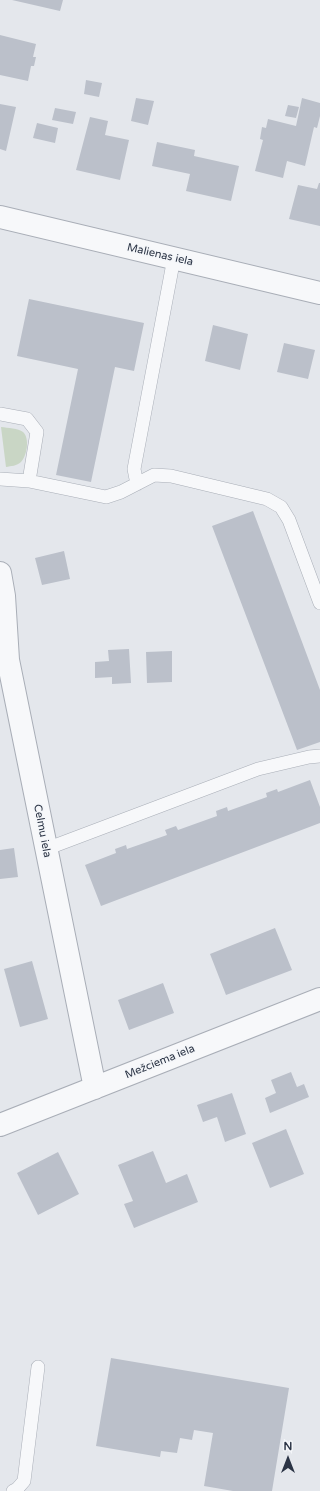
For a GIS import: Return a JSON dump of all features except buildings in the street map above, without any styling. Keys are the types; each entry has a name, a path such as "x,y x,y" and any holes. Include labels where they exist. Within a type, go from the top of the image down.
{"street":[{"name":"Malienas iela","path":"0,217 320,293"},
{"name":"Celmu iela","path":"0,573 4,596 8,660 95,1088"},
{"name":"Mežciema iela","path":"0,1125 320,999"}],"lane":[{"path":"137,484 134,469 174,258"},
{"path":"0,414 27,418 37,432 29,481"},
{"path":"0,479 29,481 106,497 121,492 154,475 171,476 267,499 281,507 289,520 320,603"},
{"path":"46,849 258,769 309,757 320,756"},
{"path":"13,1491 17,1489 24,1481 38,1366"}],"green space":[{"path":"1,427 13,428 23,432 26,438 27,447 25,456 21,462 14,466 6,467"}]}
